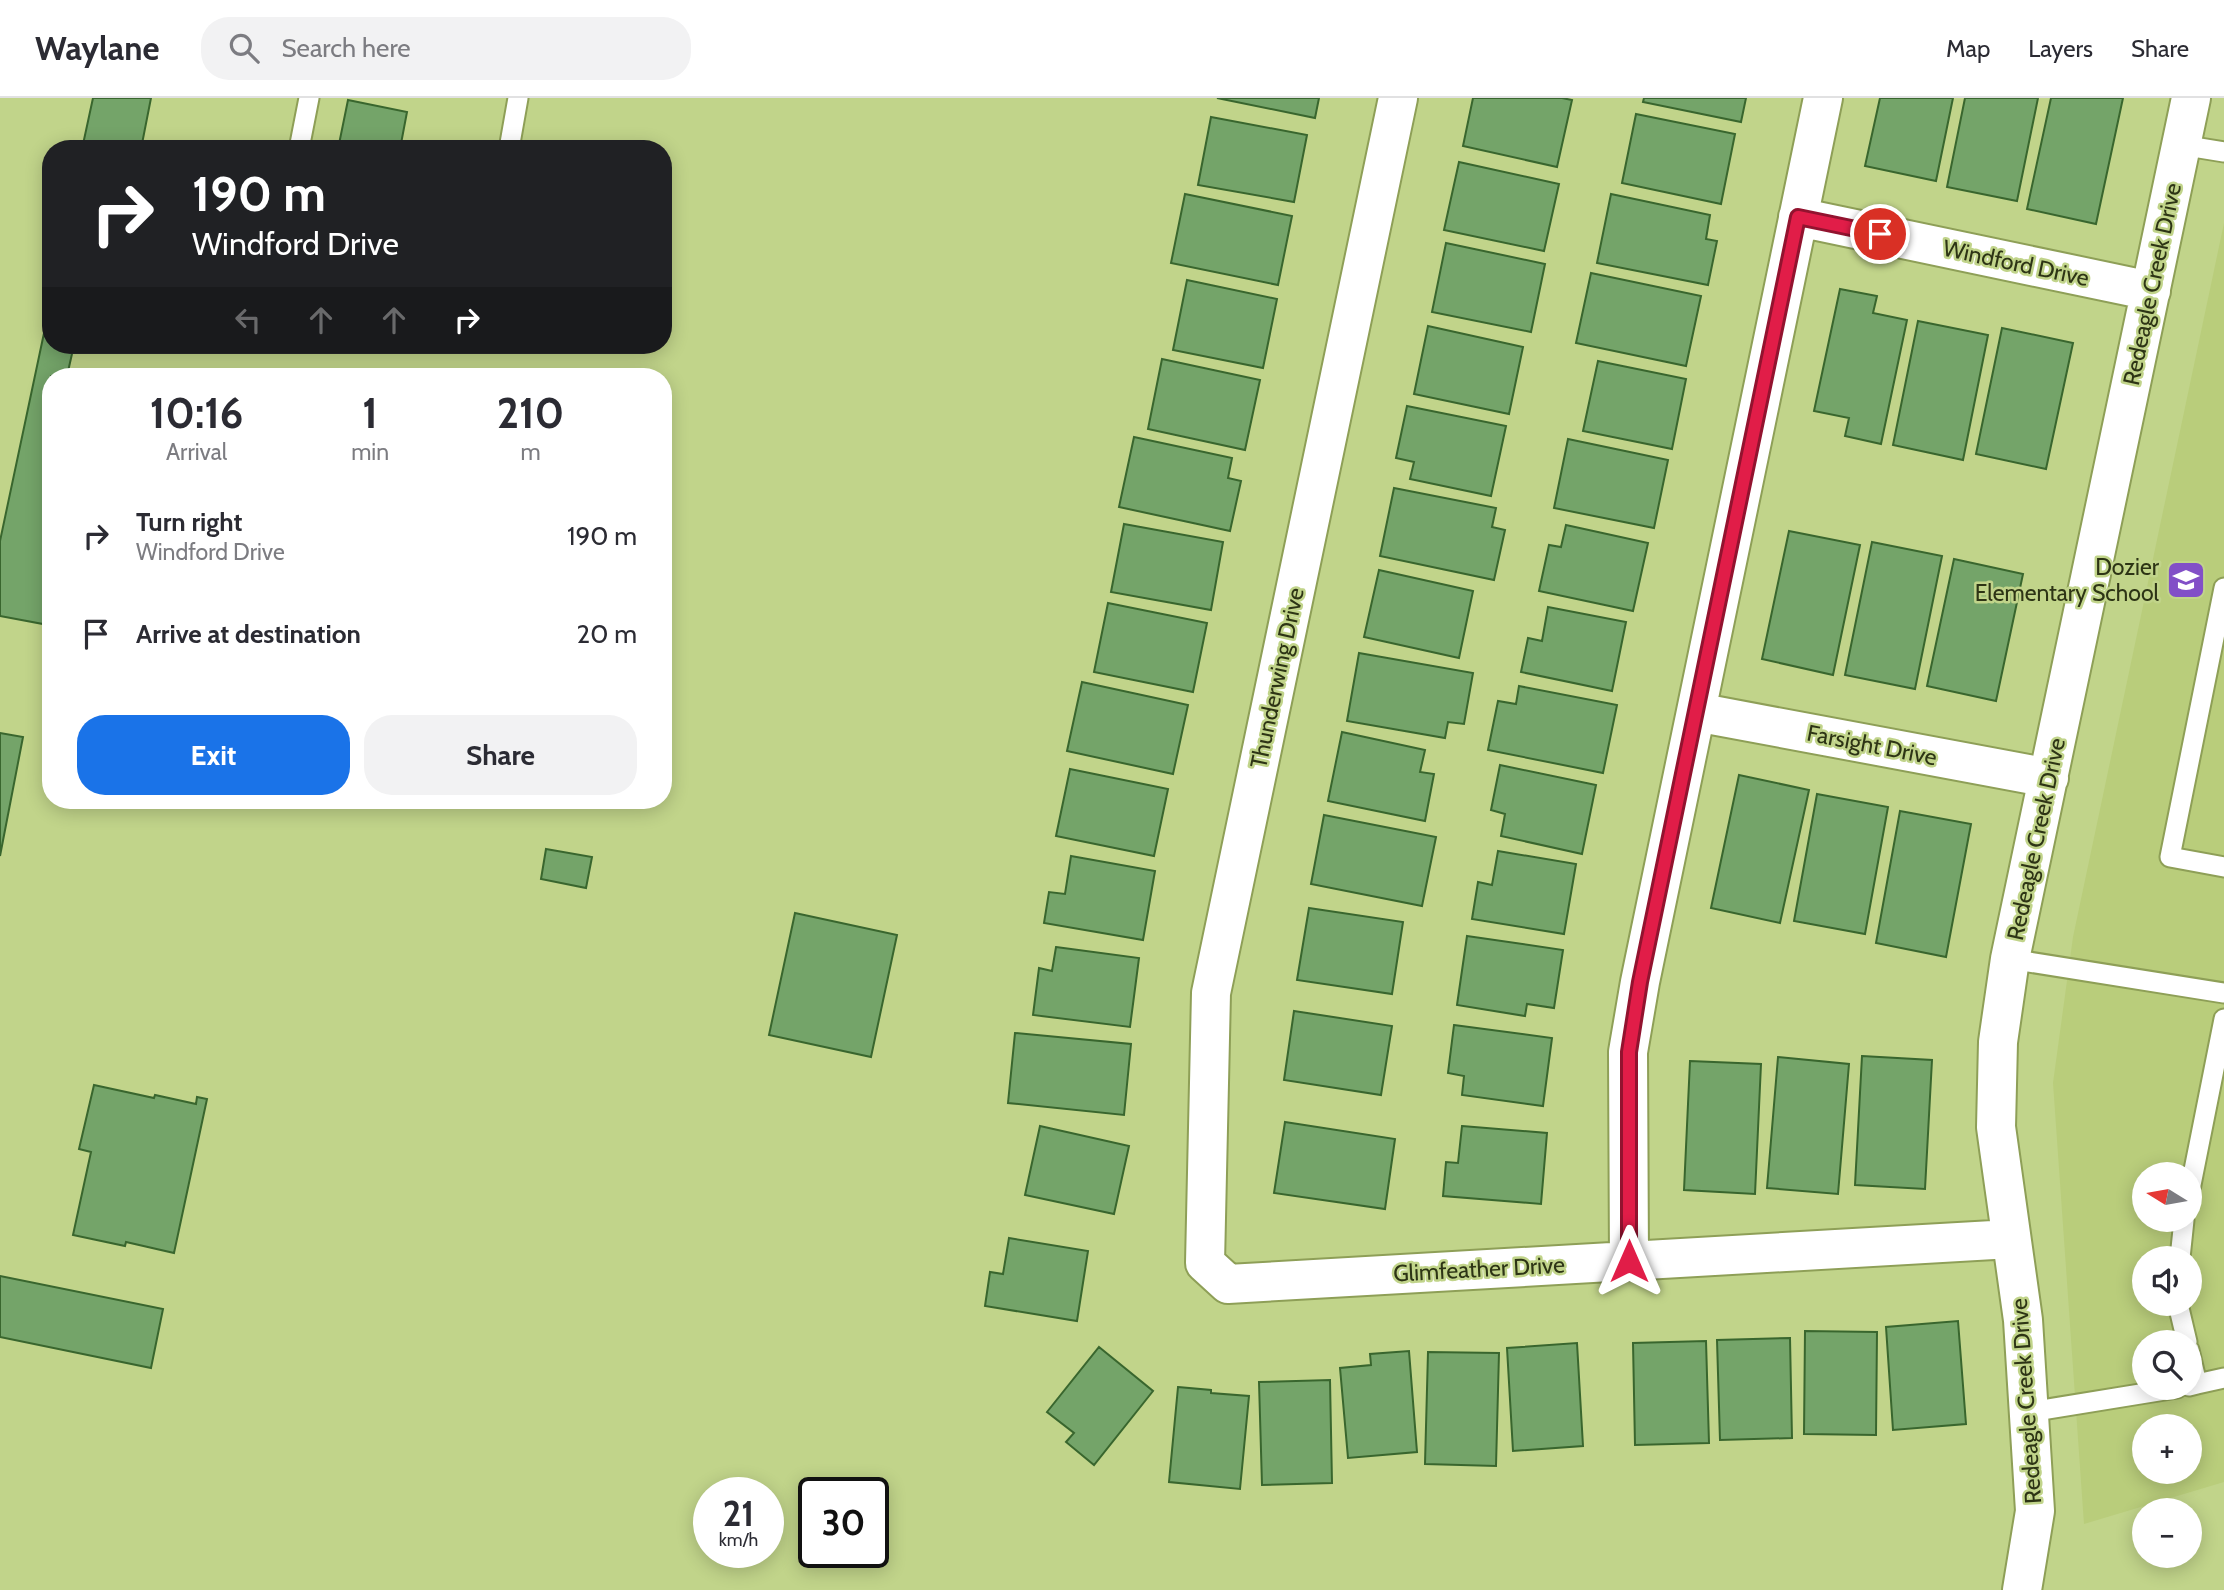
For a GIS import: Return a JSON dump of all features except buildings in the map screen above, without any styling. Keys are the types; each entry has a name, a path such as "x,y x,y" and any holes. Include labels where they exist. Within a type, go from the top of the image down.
{"street":[{"name":"Thunderwing Drive","path":"1205,1263 1211,993 1398,98"},
{"path":"1629,1261 1629,1052 1640,982 1823,98"},
{"name":"Redeagle Creek Drive","path":"2022,1590 2035,1511 2023,1320 1996,1127 1998,1042 2010,959 2191,98"},
{"name":"Windford Drive","path":"1798,217 2151,291"},
{"name":"Farsight Drive","path":"1696,712 2049,778"},
{"name":"Glimfeather Drive","path":"1205,1263 1228,1284 2011,1239"}],"lane":[{"path":"301,140 309,98"},
{"path":"511,140 518,98"},
{"path":"2182,145 2224,152"},
{"path":"2224,587 2170,857 2224,867"},
{"path":"2010,959 2224,993"},
{"path":"2196,1162 2224,1019"},
{"path":"2202,1383 2224,1378"},
{"path":"2029,1412 2132,1395"}],"shaded area":[{"name":"Dozier Elementary School","path":"2224,223 2224,1482 2171,1498 2132,1498 2132,1510 2084,1524 2053,1083 2073,937"}],"place":[{"name":"Dozier Elementary School","path":"2186,580"}],"route":[{"path":"1629,1261 1629,1052 1640,982 1798,217 1880,234"}]}
